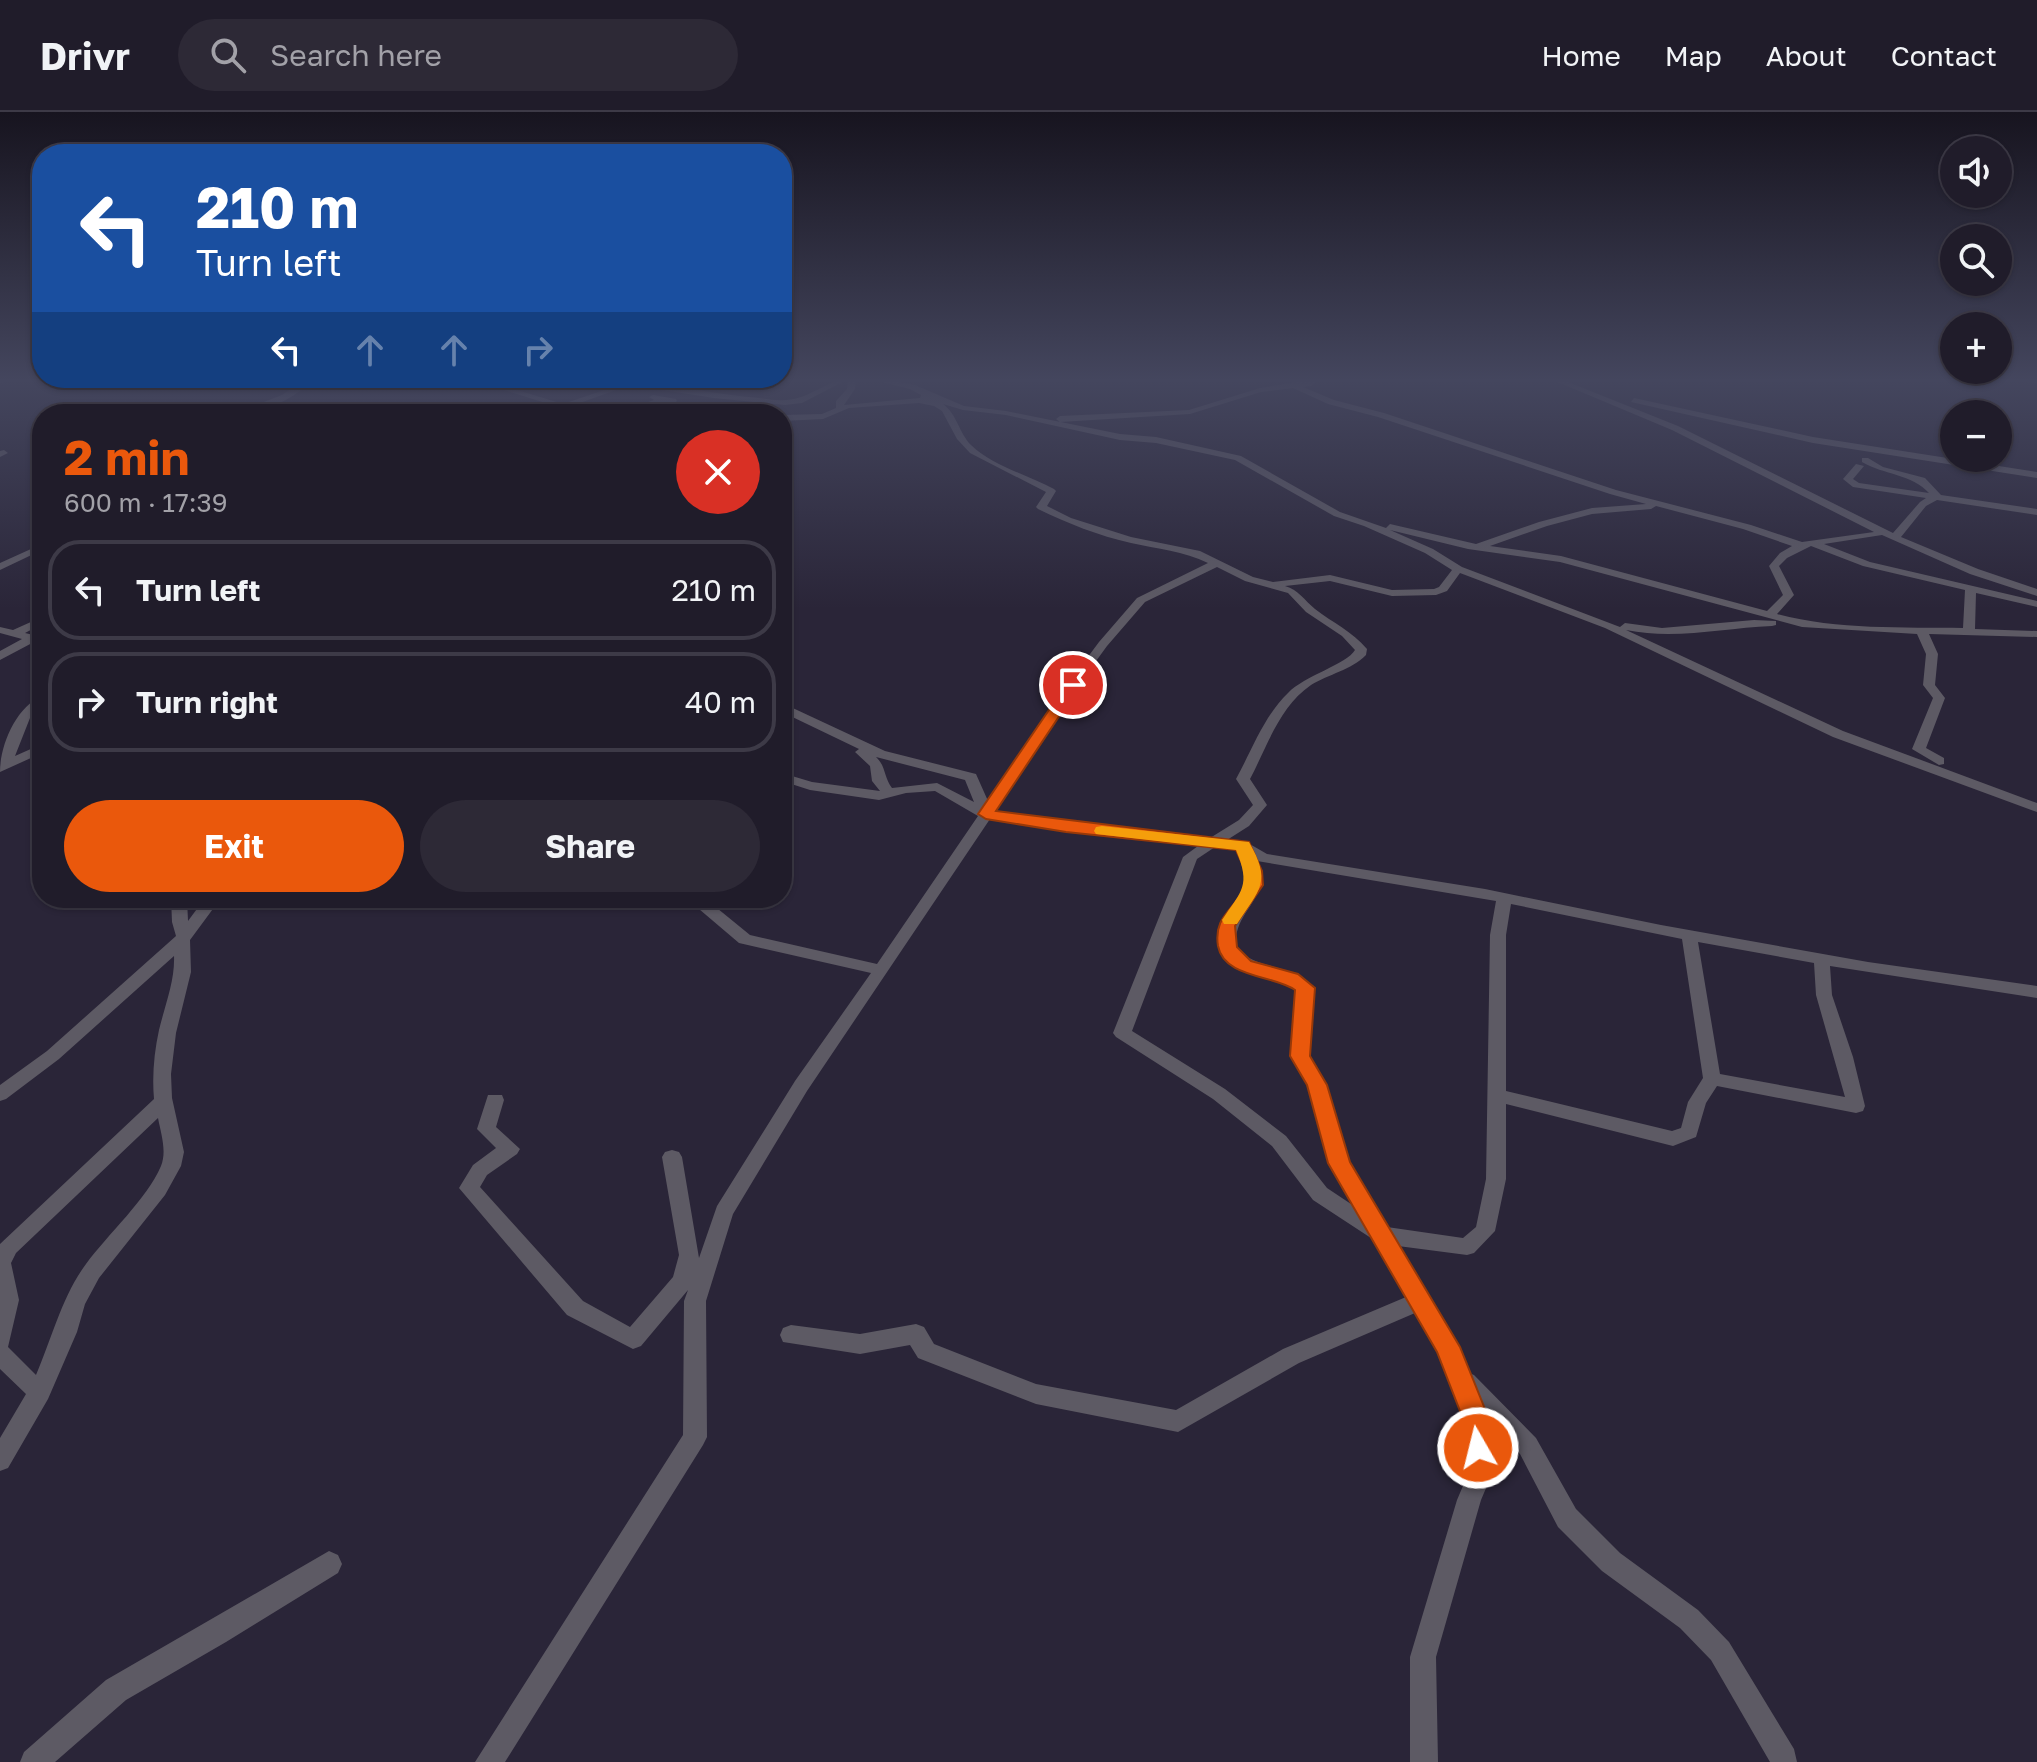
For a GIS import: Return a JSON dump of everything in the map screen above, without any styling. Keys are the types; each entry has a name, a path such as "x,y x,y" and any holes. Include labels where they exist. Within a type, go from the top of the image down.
{"street":[{"path":"981,455 1020,478 1051,491 1052,494 1040,505 1050,513 1129,540 1196,553 1264,584 1296,594 1310,610 1346,634 1361,651 1334,671 1316,677 1297,690 1272,724 1243,779 1260,805 1244,823 1190,857 1122,1033 1231,1103 1279,1141 1320,1194 1382,1235 1467,1247 1485,1231 1496,1179 1498,935 1504,898"},
{"path":"1224,455 1238,458 1337,514 1368,524 1476,547 1561,559 1802,624"},
{"path":"1500,455 1800,545 1860,539 1880,533"},
{"path":"1732,455 1880,533 1975,573 2037,593"},
{"path":"1908,455 2037,475"},
{"path":"1937,496 1922,480 1862,463 1848,479 1856,485 2037,512"},
{"path":"1894,538 1923,504 1937,496"},
{"path":"1476,547 1592,511 1665,505"},
{"path":"1368,524 1429,551 1458,569 1579,614 1838,734 2037,808"},
{"path":"1814,544 1874,566 2037,604"},
{"path":"1769,616 1789,595 1776,573 1775,562 1800,545"},
{"path":"0,567 32,551"},
{"path":"489,1762 695,1437 695,1301 724,1212 801,1086 1062,700 1141,600 1217,563"},
{"path":"1264,584 1330,578 1392,593 1436,592 1443,589 1458,569"},
{"path":"1969,630 1971,587"},
{"path":"1579,614 1637,630 1685,632 1744,622 2037,634"},
{"path":"6,632 32,623"},
{"path":"1921,629 1932,654 1929,685 1939,698 1919,749 1930,758 2006,789 2037,796"},
{"path":"6,632 32,638"},
{"path":"0,656 32,641"},
{"path":"2,767 24,716 32,709"},
{"path":"792,712 899,761 971,777 986,814"},
{"path":"24,716 32,718"},
{"path":"857,744 877,765 879,781 890,795"},
{"path":"2,767 32,753"},
{"path":"792,780 839,792 890,795 906,789 937,787 986,814 1243,846 1263,858 1504,898 1689,935 2037,992"},
{"path":"1243,846 1253,871 1254,885 1226,926 1228,949 1244,966 1291,978 1305,988 1300,1037 1302,1063 1317,1085 1339,1163 1447,1347 1478,1424 1483,1467 1469,1500 1423,1657 1424,1762"},
{"path":"0,1460 40,1392 66,1332 75,1302 92,1272 158,1189 171,1166 174,1152 162,1074 167,1033 183,972 179,908"},
{"path":"0,1094 64,1046 183,937 205,908"},
{"path":"706,908 745,939 881,970"},
{"path":"1497,1095 1673,1139 1689,1132 1697,1102 1712,1079 1689,935"},
{"path":"1712,1079 1856,1106 1842,1050 1825,1009 1820,977 1822,958"},
{"path":"495,1100 486,1129 510,1149 480,1170 469,1188 575,1308 633,1339 683,1281 689,1255 672,1157"},
{"path":"0,1341 8,1300 1,1263 9,1247 164,1101"},
{"path":"791,1335 860,1344 916,1334 926,1351 1036,1394 1178,1421 1291,1356 1420,1301"},
{"path":"0,1353 16,1372 27,1378 25,1381 40,1392"},
{"path":"1460,1375 1528,1446 1567,1518 1611,1562 1689,1619 1720,1651 1787,1761"},
{"path":"34,1762 116,1690 329,1564"}],"slow traffic":[{"path":"1102,831 1243,846 1253,871 1254,885 1231,920"}],"route":[{"path":"1073,685 986,814 1066,827 1243,846 1253,871 1254,885 1226,926 1228,949 1244,966 1291,978 1305,988 1300,1056 1317,1085 1331,1142 1353,1188 1447,1347 1478,1424 1478,1448"}]}
